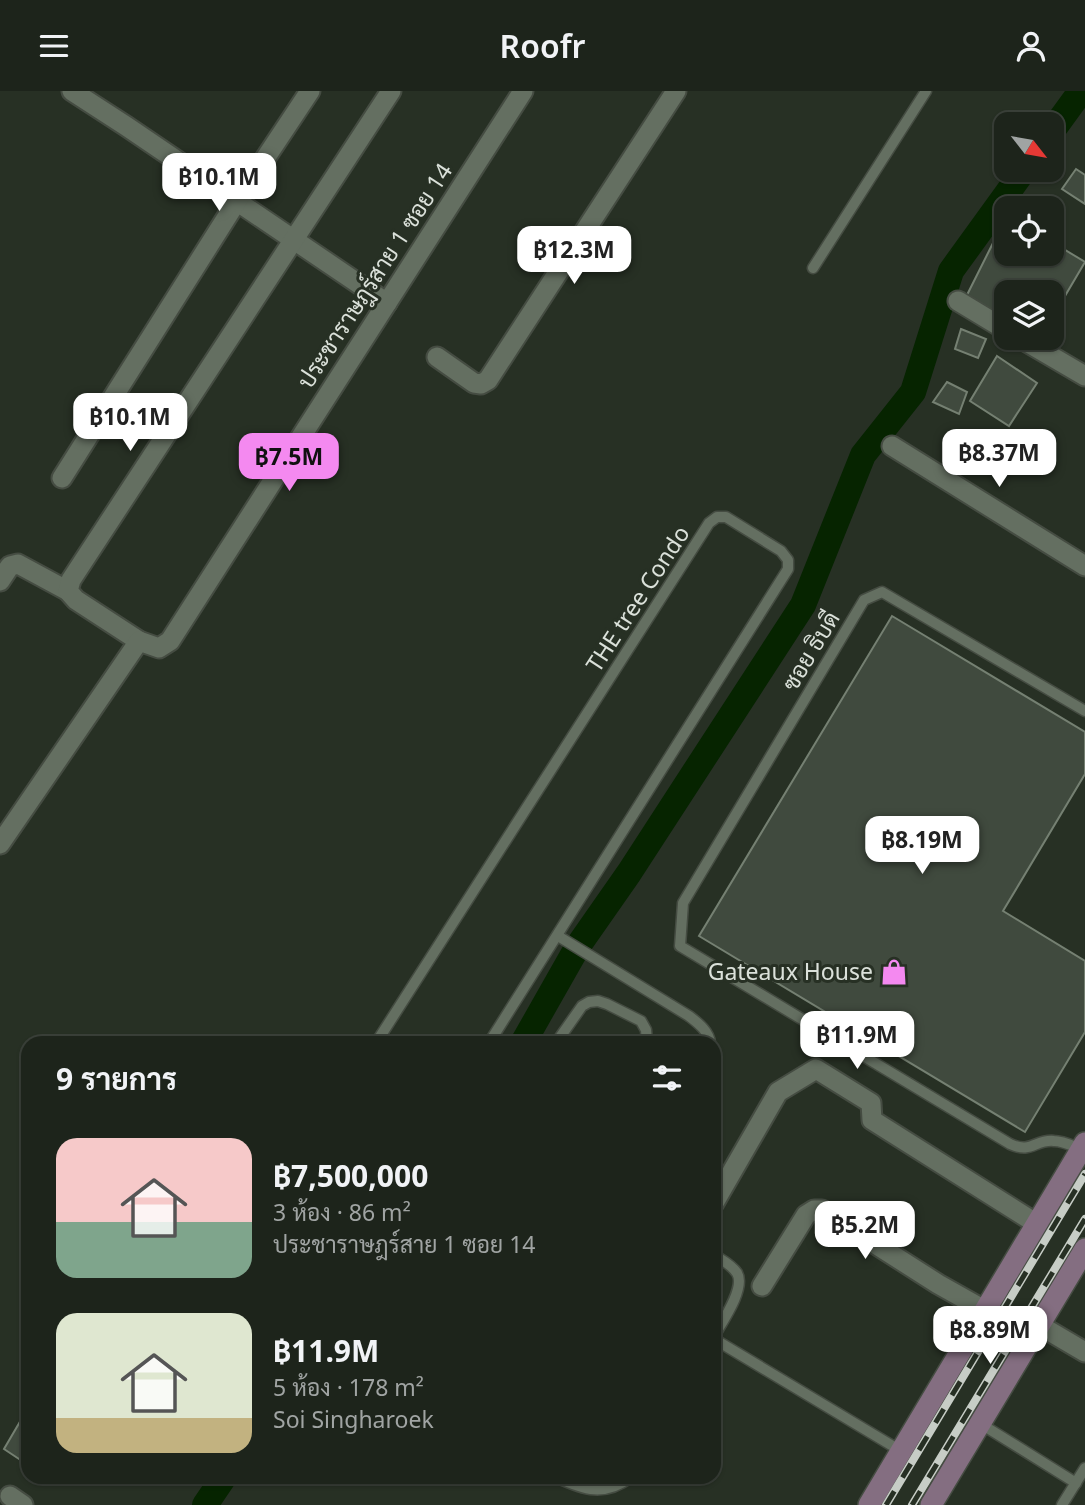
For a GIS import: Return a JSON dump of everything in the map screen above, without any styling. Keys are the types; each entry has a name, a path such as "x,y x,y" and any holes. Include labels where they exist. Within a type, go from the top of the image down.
{"main road":[{"path":"869,1505 1083,1146"},
{"path":"931,1505 1085,1249"}],"street":[{"path":"72,91 387,303"},
{"path":"62,478 237,201 310,91"},
{"path":"68,591 71,580 391,91"},
{"name":"ประชาราษฎร์สาย 1 ซอย 14","path":"139,641 159,648 170,641 523,91"},
{"path":"437,357 474,383 481,384 488,380 676,91"},
{"path":"958,302 994,323"},
{"path":"1041,350 1085,376"},
{"path":"892,446 1085,566"},
{"path":"0,844 139,641 76,600 68,591 18,564 10,566 1,578"},
{"path":"721,1191 778,1092 816,1069 871,1103 872,1120 1037,1224"},
{"path":"762,1286 806,1215 814,1210 822,1210 938,1284 986,1311"},
{"path":"1039,1325 1085,1352"}],"lane":[{"path":"813,268 926,91"},
{"name":"THE tree Condo","path":"380,1036 709,523 717,517 726,517 781,551 788,561 788,569 494,1036"},
{"name":"ซอย ธิบดี","path":"1083,1146 1051,1140 1026,1149 1010,1144 680,946 683,903 864,600 882,592 1085,711"},
{"path":"558,936 689,1016 709,1036"},
{"path":"561,1036 582,1006 598,1001 641,1021 647,1036"},
{"path":"721,1260 733,1269 739,1281 737,1294 721,1325"},
{"path":"721,1342 901,1451"},
{"path":"981,1424 1076,1483"},
{"path":"1062,1505 1085,1468"},
{"path":"571,1484 594,1490 622,1484"}],"building":[{"path":"1076,169 1085,175 1085,204 1062,189"},
{"path":"994,241 994,266 1064,266 1064,249 1085,262 1064,298 1064,280 994,280 994,317 965,299"},
{"path":"961,329 986,339 978,358 955,349"},
{"path":"997,356 1037,383 1009,426 970,401"},
{"path":"947,382 967,392 959,414 933,402"},
{"path":"892,616 1085,732 1085,774 1003,911 1085,961 1085,1032 1025,1132 699,936"},
{"path":"21,1420 21,1460 4,1449"}],"waterway":[{"path":"1064,114 1081,91"},
{"path":"527,1036 578,946 629,873 803,605 863,455 913,392 951,271 1015,182"},
{"path":"205,1505 219,1484"}],"railway":[{"path":"886,1505 1085,1174"},
{"path":"912,1505 1085,1219"}],"place":[{"name":"Gateaux House","path":"894,972"}]}
